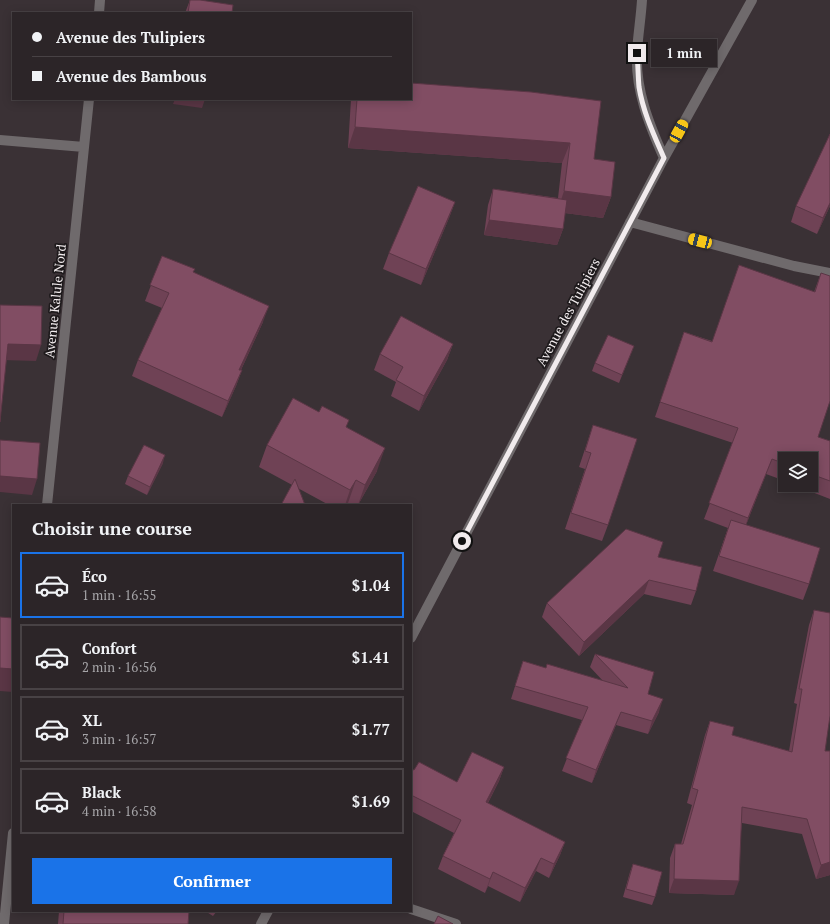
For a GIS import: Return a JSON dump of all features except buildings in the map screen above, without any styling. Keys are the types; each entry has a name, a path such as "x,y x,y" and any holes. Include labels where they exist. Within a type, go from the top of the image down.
{"street":[{"path":"99,12 100,0"},
{"path":"642,0 637,53 640,88 648,120 664,158"},
{"name":"Avenue des Tulipiers","path":"412,636 664,158 752,0"},
{"name":"Avenue Kalule Nord","path":"47,504 89,100"},
{"path":"0,140 84,147"},
{"path":"630,222 794,266 830,272"},
{"path":"4,924 12,843"},
{"path":"412,910 456,924"},
{"path":"261,924 267,912"}],"route":[{"path":"462,541 664,158 648,120 642,99 637,53"}]}
